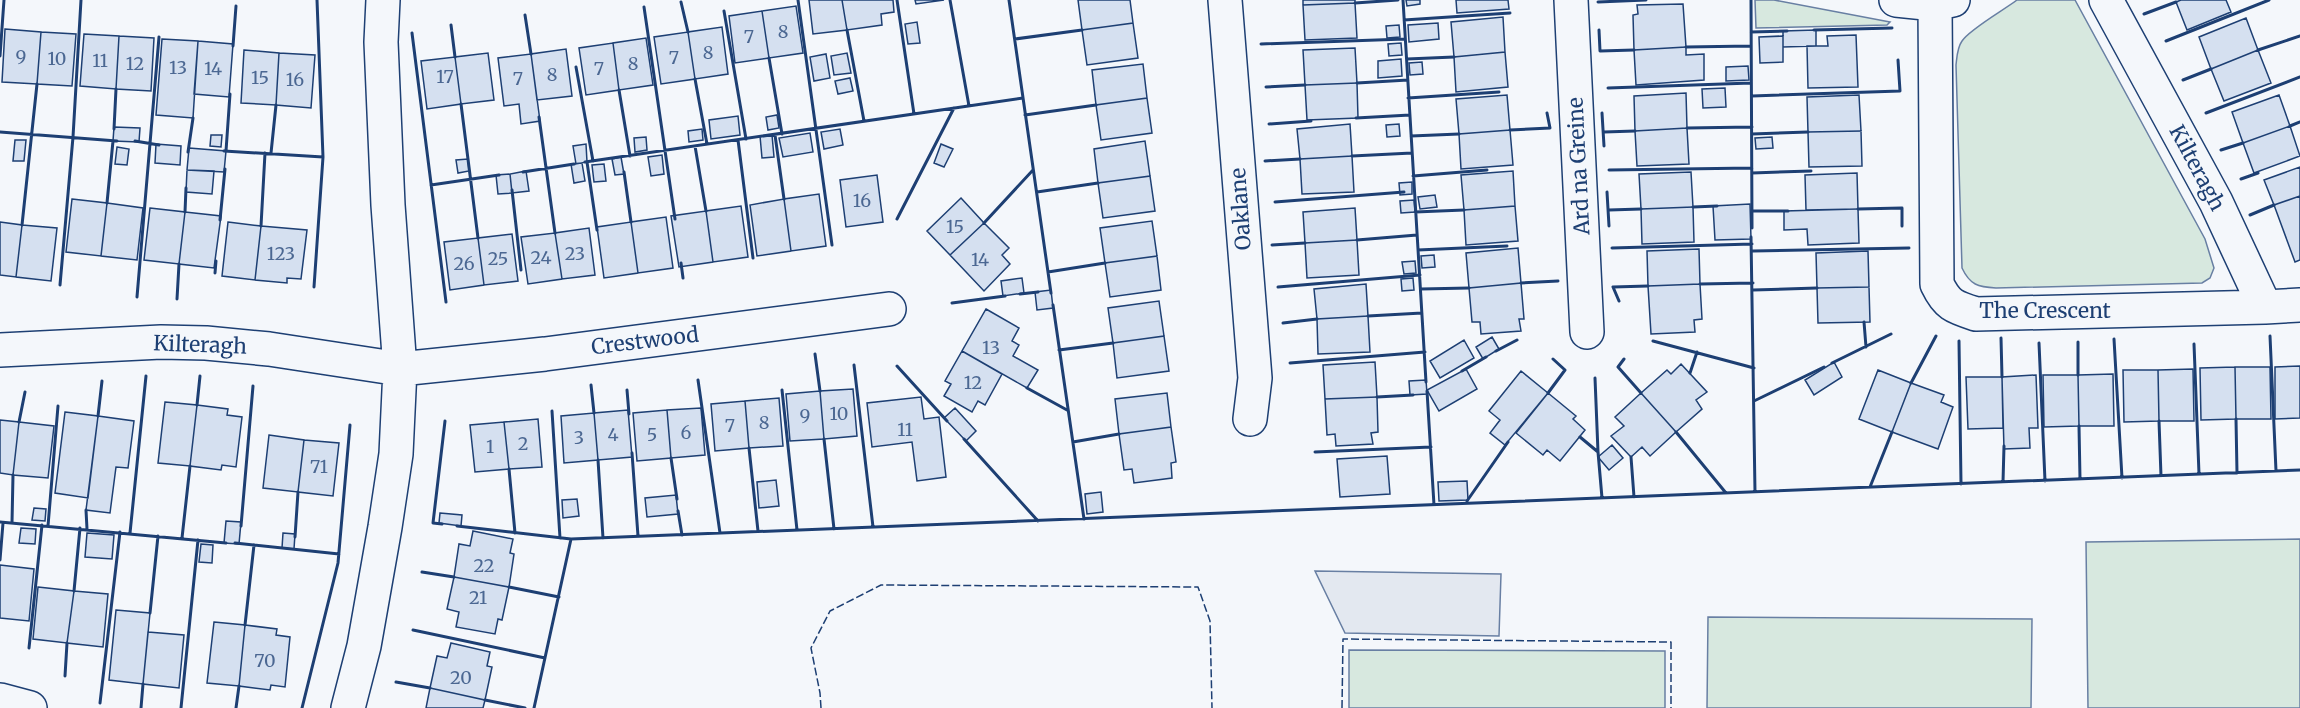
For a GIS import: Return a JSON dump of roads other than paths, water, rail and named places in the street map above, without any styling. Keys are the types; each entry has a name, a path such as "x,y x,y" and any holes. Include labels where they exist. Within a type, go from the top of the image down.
{"street":[{"path":"348,708 364,646 386,527 396,454 400,369 388,205 381,42 382,0"},
{"name":"Oaklane","path":"1225,0 1255,378 1250,419"},
{"name":"Ard na Greine","path":"1572,0 1587,332"},
{"path":"1896,0 1944,2"},
{"name":"Kilteragh","path":"2106,0 2216,202 2265,307"},
{"name":"The Crescent","path":"1944,2 1937,284 1944,299 1956,308 1976,314 2265,307"},
{"path":"2265,307 2300,305"},
{"name":"Crestwood","path":"400,369 656,340 889,309"},
{"name":"Kilteragh","path":"0,350 161,342 206,343 269,349 400,369"},
{"path":"0,700 30,708"}]}
